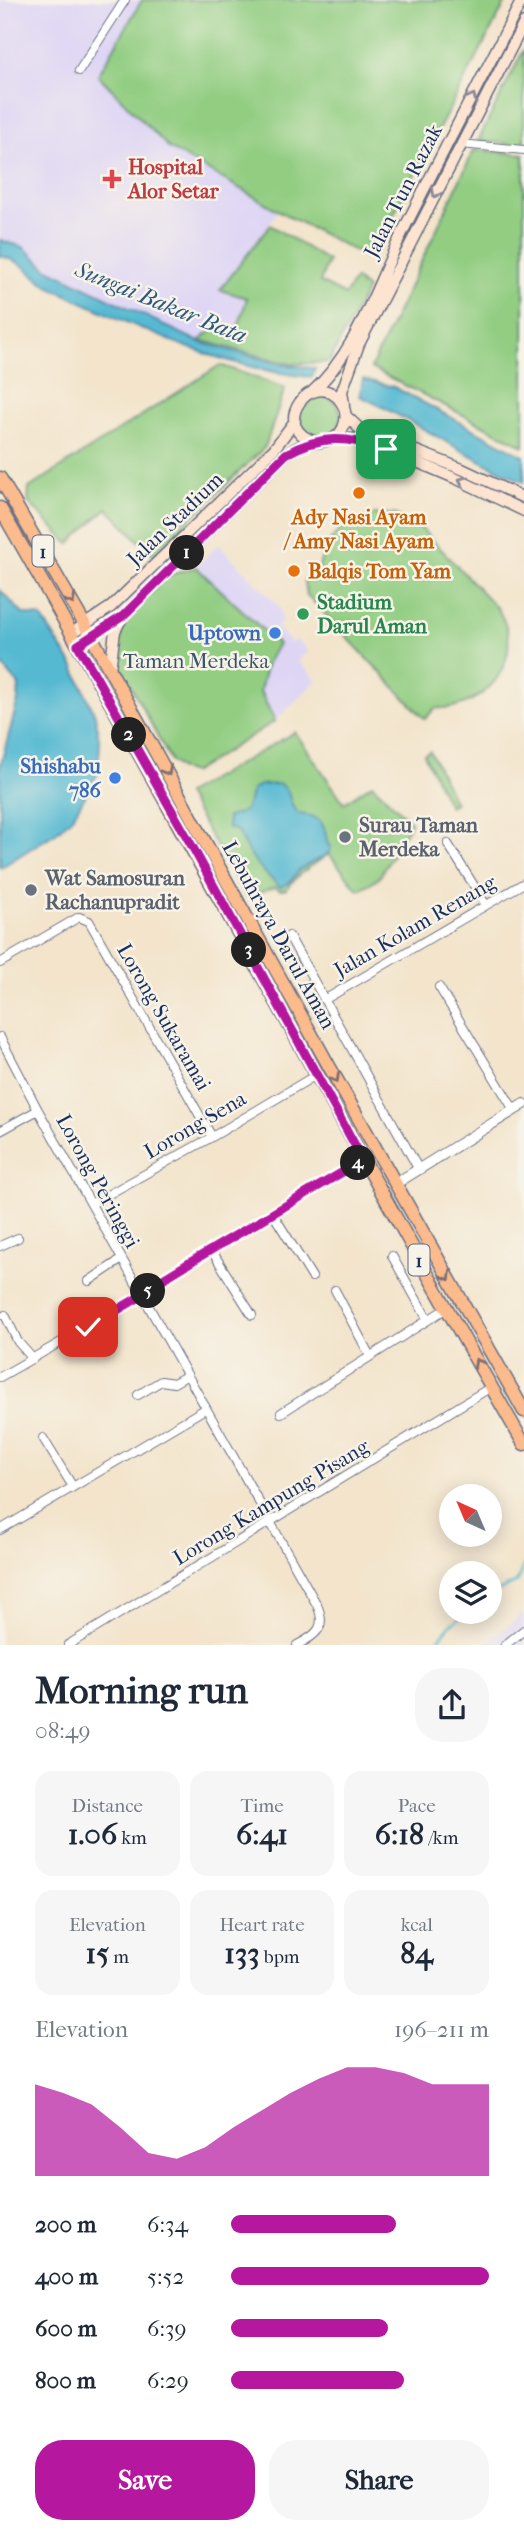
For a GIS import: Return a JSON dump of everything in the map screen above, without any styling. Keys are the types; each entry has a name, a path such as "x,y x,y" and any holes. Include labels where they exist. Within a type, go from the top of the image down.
{"main road":[{"name":"Jalan Tun Razak","path":"311,393 327,379 351,340 404,229 522,0"},
{"name":"Jalan Tun Razak","path":"345,412 342,391 359,344 524,23"},
{"path":"524,498 462,469 360,429 334,395 326,391 311,393 297,405 295,421 303,436 318,442 334,438 356,439 386,449 524,511"},
{"path":"334,438 341,432 345,412"},
{"name":"Jalan Stadium","path":"78,645 111,607 274,449 295,421"},
{"name":"Jalan Stadium","path":"72,633 88,631 123,616 286,454 303,445 318,442"},
{"name":"Lebuhraya Darul Aman","path":"0,478 110,669 524,1411"},
{"name":"Lebuhraya Darul Aman","path":"0,508 192,846 363,1160 524,1444"},
{"path":"110,669 115,631 123,616"}],"street":[{"path":"79,71 125,0"},
{"path":"461,144 524,150"},
{"path":"449,844 486,905"},
{"name":"Jalan Kolam Renang","path":"324,1000 524,883"},
{"name":"Lorong Sukaramai","path":"0,963 79,917 89,921 212,1137"},
{"path":"289,936 419,1170"},
{"path":"439,987 514,1110"},
{"name":"Lorong Peringgi","path":"0,1037 38,1110 322,1616 317,1631 297,1645"},
{"name":"Lorong Sena","path":"91,1204 316,1075"},
{"path":"395,1184 524,1104"},
{"path":"0,1131 38,1110"},
{"path":"0,1377 143,1295 158,1282 363,1160"},
{"path":"273,1214 312,1278"},
{"path":"0,1246 18,1238"},
{"path":"212,1251 252,1315"},
{"path":"393,1256 429,1320"},
{"path":"89,1280 122,1259"},
{"path":"335,1290 370,1356"},
{"path":"281,1413 447,1308"},
{"path":"5,1315 18,1342 33,1359"},
{"path":"138,1395 161,1381 174,1383 186,1376"},
{"name":"Lorong Kampung Pisang","path":"68,1645 491,1387"},
{"path":"0,1530 205,1409"},
{"path":"43,1438 73,1487"},
{"path":"505,1645 524,1630"}],"shaded area":[{"name":"Hospital Alor Setar","path":"0,0 142,0 98,75 169,148 279,210 220,290 247,298 236,334 199,342 48,269 30,252 14,243 0,240"},
{"name":"Uptown","path":"218,544 279,606 282,621 277,627 292,643 296,639 308,651 298,661 317,680 275,721 260,691 267,663 277,644 196,567"},
{"path":"523,1614 524,1645 484,1645"}],"green space":[{"path":"142,0 507,0 370,259 169,148 98,75"},
{"path":"524,49 524,145 478,141"},
{"path":"474,150 524,154 524,446 371,368"},
{"path":"270,225 328,261 320,282 345,295 355,279 367,289 329,362 290,364 200,340 216,328 236,334 247,298 220,290"},
{"path":"220,365 285,388 265,447 153,555 107,508 69,544 28,502 29,488"},
{"path":"320,396 335,402 341,417 335,432 320,438 305,432 299,417 305,402"},
{"path":"375,514 394,514 419,526 498,609 507,631 508,650 504,664 498,677 488,688 464,704 435,708 425,719 306,594 304,579 317,580 327,545 341,529"},
{"name":"Taman Merdeka","path":"196,567 278,644 267,663 260,691 275,721 192,773 180,769 171,761 116,658 123,623 168,575"},
{"path":"295,732 344,803 372,784 411,822 379,878 358,890 329,854 300,874 285,890 275,887 246,897 186,794"},
{"path":"430,751 455,803 449,806 424,754"}],"water":[{"name":"Sungai Bakar Bata","path":"0,240 23,247 48,269 199,342 285,365 315,368 312,377 212,356 116,318 54,289 24,266 0,256"},
{"path":"363,379 394,387 524,456 524,482 360,396"},
{"path":"0,590 23,614 41,617 74,667 95,715 100,745 97,775 74,815 57,832 0,868 0,767 18,700 19,685 0,663"},
{"path":"279,784 288,793 297,812 321,822 328,845 331,846 329,853 299,870 290,882 280,887 255,862 237,831 228,828 227,817 246,809 252,790 260,785"}],"waterway":[{"path":"502,1589 517,1582 524,1564"},
{"path":"434,1645 451,1624"}],"place":[{"name":"Hospital Alor Setar","path":"112,179"},
{"name":"Ady Nasi Ayam / Amy Nasi Ayam","path":"359,493"},
{"name":"Balqis Tom Yam","path":"294,571"},
{"name":"Stadium Darul Aman","path":"303,614"},
{"name":"Uptown","path":"275,633"},
{"name":"Shishabu 786","path":"115,778"},
{"name":"Surau Taman Merdeka","path":"345,837"},
{"name":"Wat Samosuran Rachanupradit","path":"31,890"}],"route":[{"path":"88,1327 143,1295 158,1282 194,1260 363,1160 192,846 78,645 123,616 286,454 303,445 327,442 334,438 356,439 386,449"}]}
